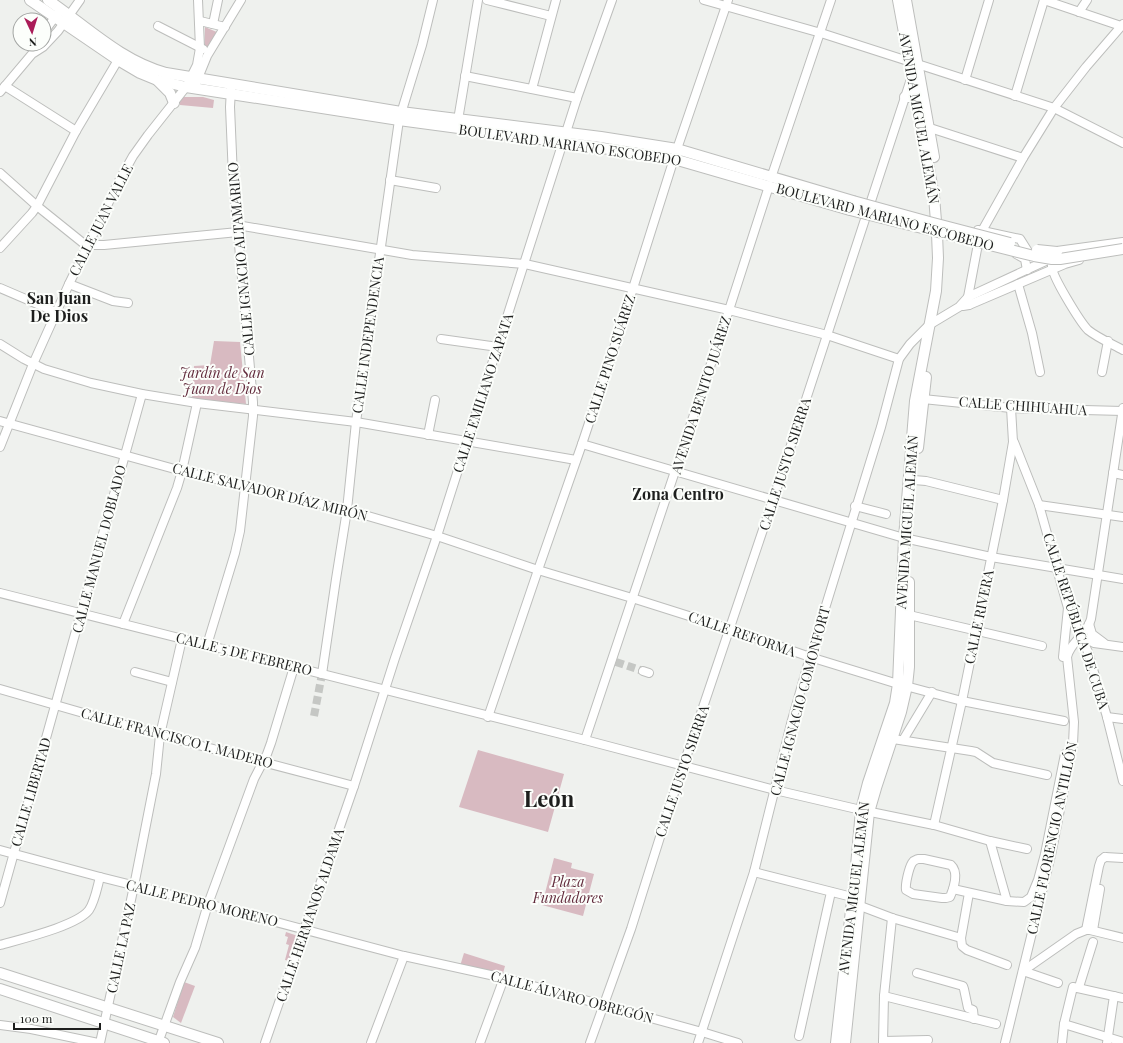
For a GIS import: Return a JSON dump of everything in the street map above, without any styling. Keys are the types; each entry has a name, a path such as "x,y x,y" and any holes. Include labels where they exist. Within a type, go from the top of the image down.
{"main road":[{"name":"BOULEVARD MARIANO ESCOBEDO","path":"30,0 58,13 70,15 98,36 142,64 192,83"},
{"name":"BOULEVARD MARIANO ESCOBEDO","path":"48,0 58,13 63,23 118,60 140,73 157,80 231,88 400,116 565,137 677,149 772,184"},
{"name":"AVENIDA MIGUEL ALEMÁN","path":"836,1043 868,783 895,703 909,674 907,538 937,279 940,235 939,194 930,128 898,0"},
{"name":"AVENIDA MIGUEL ALEMÁN","path":"906,0 913,63 912,77 939,220"},
{"path":"157,80 170,93 174,103"},
{"path":"905,97 911,96 917,100"},
{"name":"BOULEVARD MARIANO ESCOBEDO","path":"400,116 458,120 565,137 674,159 854,206 1034,256 1052,259 1069,258 1123,249"},
{"name":"BOULEVARD MARIANO ESCOBEDO","path":"854,206 1032,249 1062,252 1123,243"},
{"name":"AVENIDA MIGUEL ALEMÁN","path":"865,811 898,739 903,685 907,538 915,401 932,323"},
{"name":"AVENIDA MIGUEL ALEMÁN","path":"845,1043 854,902"},
{"path":"0,973 218,1043"},
{"path":"0,989 160,1042"}],"street":[{"path":"76,131 3,89 32,54 47,43 80,0"},
{"name":"CALLE JUAN VALLE","path":"0,447 33,364 56,312 119,181 133,156 148,135 192,83 200,56 200,21 198,0"},
{"path":"213,24 218,0"},
{"path":"192,83 241,0"},
{"name":"CALLE INDEPENDENCIA","path":"322,674 347,510 356,422 400,116 422,45 433,0"},
{"path":"458,120 478,0"},
{"path":"487,0 551,16"},
{"path":"532,89 556,0"},
{"name":"CALLE EMILIANO ZAPATA","path":"354,786 437,536 577,98 612,0"},
{"path":"704,0 727,3 1054,108 1123,143"},
{"name":"AVENIDA BENITO JUÁREZ","path":"585,740 614,661 632,598 772,184 831,0"},
{"path":"965,80 989,0"},
{"path":"968,301 978,244 982,231 1023,158 1054,108 1086,66 1122,25 1044,0 1016,96"},
{"path":"1079,12 1086,0"},
{"name":"CALLE PINO SUÁREZ","path":"488,717 582,444 677,149 727,3"},
{"path":"52,21 58,13"},
{"path":"200,21 225,27"},
{"path":"158,26 200,48 210,51"},
{"path":"0,248 37,206 76,131 118,60"},
{"path":"465,76 577,98"},
{"name":"CALLE JUSTO SIERRA","path":"590,1043 631,929 912,77"},
{"name":"CALLE IGNACIO ALTAMARINO","path":"207,646 236,553 246,485 253,409 233,177 230,107 231,88"},
{"path":"930,128 1023,158"},
{"path":"0,173 37,206 79,240 88,245 104,245 238,228 429,257 525,264 729,310 827,335 899,359 910,344 932,323 968,301 1062,252"},
{"path":"390,180 436,188"},
{"path":"854,206 870,203 1020,239 1037,265"},
{"path":"854,206 866,216 1020,256 1025,259 1027,270"},
{"path":"1062,252 1054,261 1051,269 1056,279 1088,329 1123,350"},
{"path":"968,301 1018,284 1065,264 1082,259 1123,253"},
{"path":"69,284 113,301 128,303"},
{"path":"1018,284 1033,338 1040,372"},
{"path":"0,288 56,312"},
{"path":"441,339 498,347"},
{"path":"1102,372 1108,341"},
{"path":"0,344 33,364 76,379 142,394 198,403 356,422 576,460"},
{"name":"CALLE IGNACIO COMONFORT","path":"698,1043 754,872 776,790 792,720 850,522 881,427 899,359"},
{"name":"CALLE MANUEL DOBLADO","path":"55,704 142,394"},
{"name":"CALLE CHIHUAHUA","path":"923,399 1011,408 1123,411"},
{"path":"428,435 435,400"},
{"path":"123,624 177,488 198,403"},
{"name":"CALLE RIVERA","path":"934,824 962,701 1003,500 1013,442 1011,408"},
{"path":"1105,644 1102,640 1092,634 1089,624 1123,408"},
{"name":"CALLE SALVADOR DÍAZ MIRÓN","path":"0,421 182,471 347,510 437,536 538,570"},
{"name":"CALLE REPÚBLICA DE CUBA","path":"1013,442 1039,505 1068,608 1088,652 1107,717 1123,781"},
{"path":"582,444 907,538 991,557 1123,579"},
{"path":"1113,473 1123,475"},
{"path":"914,480 1003,500"},
{"path":"1039,505 1123,517"},
{"path":"855,506 886,514"},
{"name":"CALLE REFORMA","path":"538,570 632,598 730,629 810,657 903,685 962,701 1064,721"},
{"name":"CALLE 5 DE FEBRERO","path":"0,593 207,646 385,689 488,717 585,740 776,790 865,811 934,824 990,841 1026,849"},
{"name":"CALLE FLORENCIO ANTILLÓN","path":"952,889 1007,901 1024,902 1032,897 1045,854 1070,730 1063,656 1068,608"},
{"path":"909,615 1042,646"},
{"name":"CALLE FLORENCIO ANTILLÓN","path":"1005,1043 1051,855 1073,744 1074,722 1067,657 1071,647 1082,636 1089,624"},
{"path":"1082,636 1094,643 1123,647"},
{"name":"CALLE LA PAZ","path":"99,1043 134,886 156,774 160,735 182,639"},
{"path":"160,1042 180,982 195,948 208,904 254,779 271,743 294,667"},
{"path":"135,672 172,682"},
{"name":"CALLE FRANCISCO I. MADERO","path":"0,689 160,735 354,786"},
{"path":"932,692 898,739 976,752 993,763 1047,775"},
{"name":"CALLE LIBERTAD","path":"0,903 55,704"},
{"path":"1107,717 1123,719"},
{"name":"CALLE HERMANOS ALDAMA","path":"265,1043 354,786"},
{"path":"990,841 1007,901"},
{"name":"CALLE PEDRO MORENO","path":"0,850 404,956"},
{"path":"1089,930 1101,860 1105,857 1123,858"},
{"path":"918,859 924,859 951,865 956,870 952,889 950,897 946,898 913,894 907,891 905,886 912,862 918,859"},
{"path":"754,872 831,892 892,918 961,938"},
{"path":"0,945 46,931 83,916 92,905 100,877"},
{"path":"799,1036 831,892"},
{"path":"969,893 960,942 964,948 1007,965"},
{"path":"892,918 884,996 883,1042 928,1040"},
{"path":"1023,971 1076,934 1089,930 1123,938"},
{"path":"1062,1043 1064,1024 1072,990 1076,987 1093,942"},
{"path":"371,1043 404,956"},
{"name":"CALLE ÁLVARO OBREGÓN","path":"404,956 504,978 738,1043"},
{"path":"1023,971 1058,982"},
{"path":"917,973 963,986 968,1008 973,1010 974,1019"},
{"path":"480,1043 504,978"},
{"path":"1076,987 1123,998"},
{"path":"884,996 996,1024"},
{"path":"1107,1040 1114,996"},
{"path":"1064,1024 1107,1040 1123,1042"},
{"path":"0,1025 31,1029 99,1043"}],"green space":[{"path":"205,27 219,33 204,59"},
{"path":"180,97 203,97 214,100 213,108 180,105"},
{"name":"Jardín de San Juan de Dios","path":"214,341 240,342 246,404 192,399 194,366 210,365"},
{"path":"478,750 564,774 548,832 459,807"},
{"name":"Plaza Fundadores","path":"554,858 572,863 571,868 594,874 583,916 542,905"},
{"path":"286,932 298,936 290,961 285,960 289,945 286,944 288,937 285,936"},
{"path":"464,953 505,966 502,977 460,966"},
{"path":"184,982 195,986 181,1023 173,1017"}],"tunnel":[{"path":"616,662 643,671"},
{"path":"314,716 322,674"}],"district":[{"name":"San Juan De Dios","path":"59,307"},
{"name":"Zona Centro","path":"678,494"},
{"name":"León","path":"549,799"}]}
